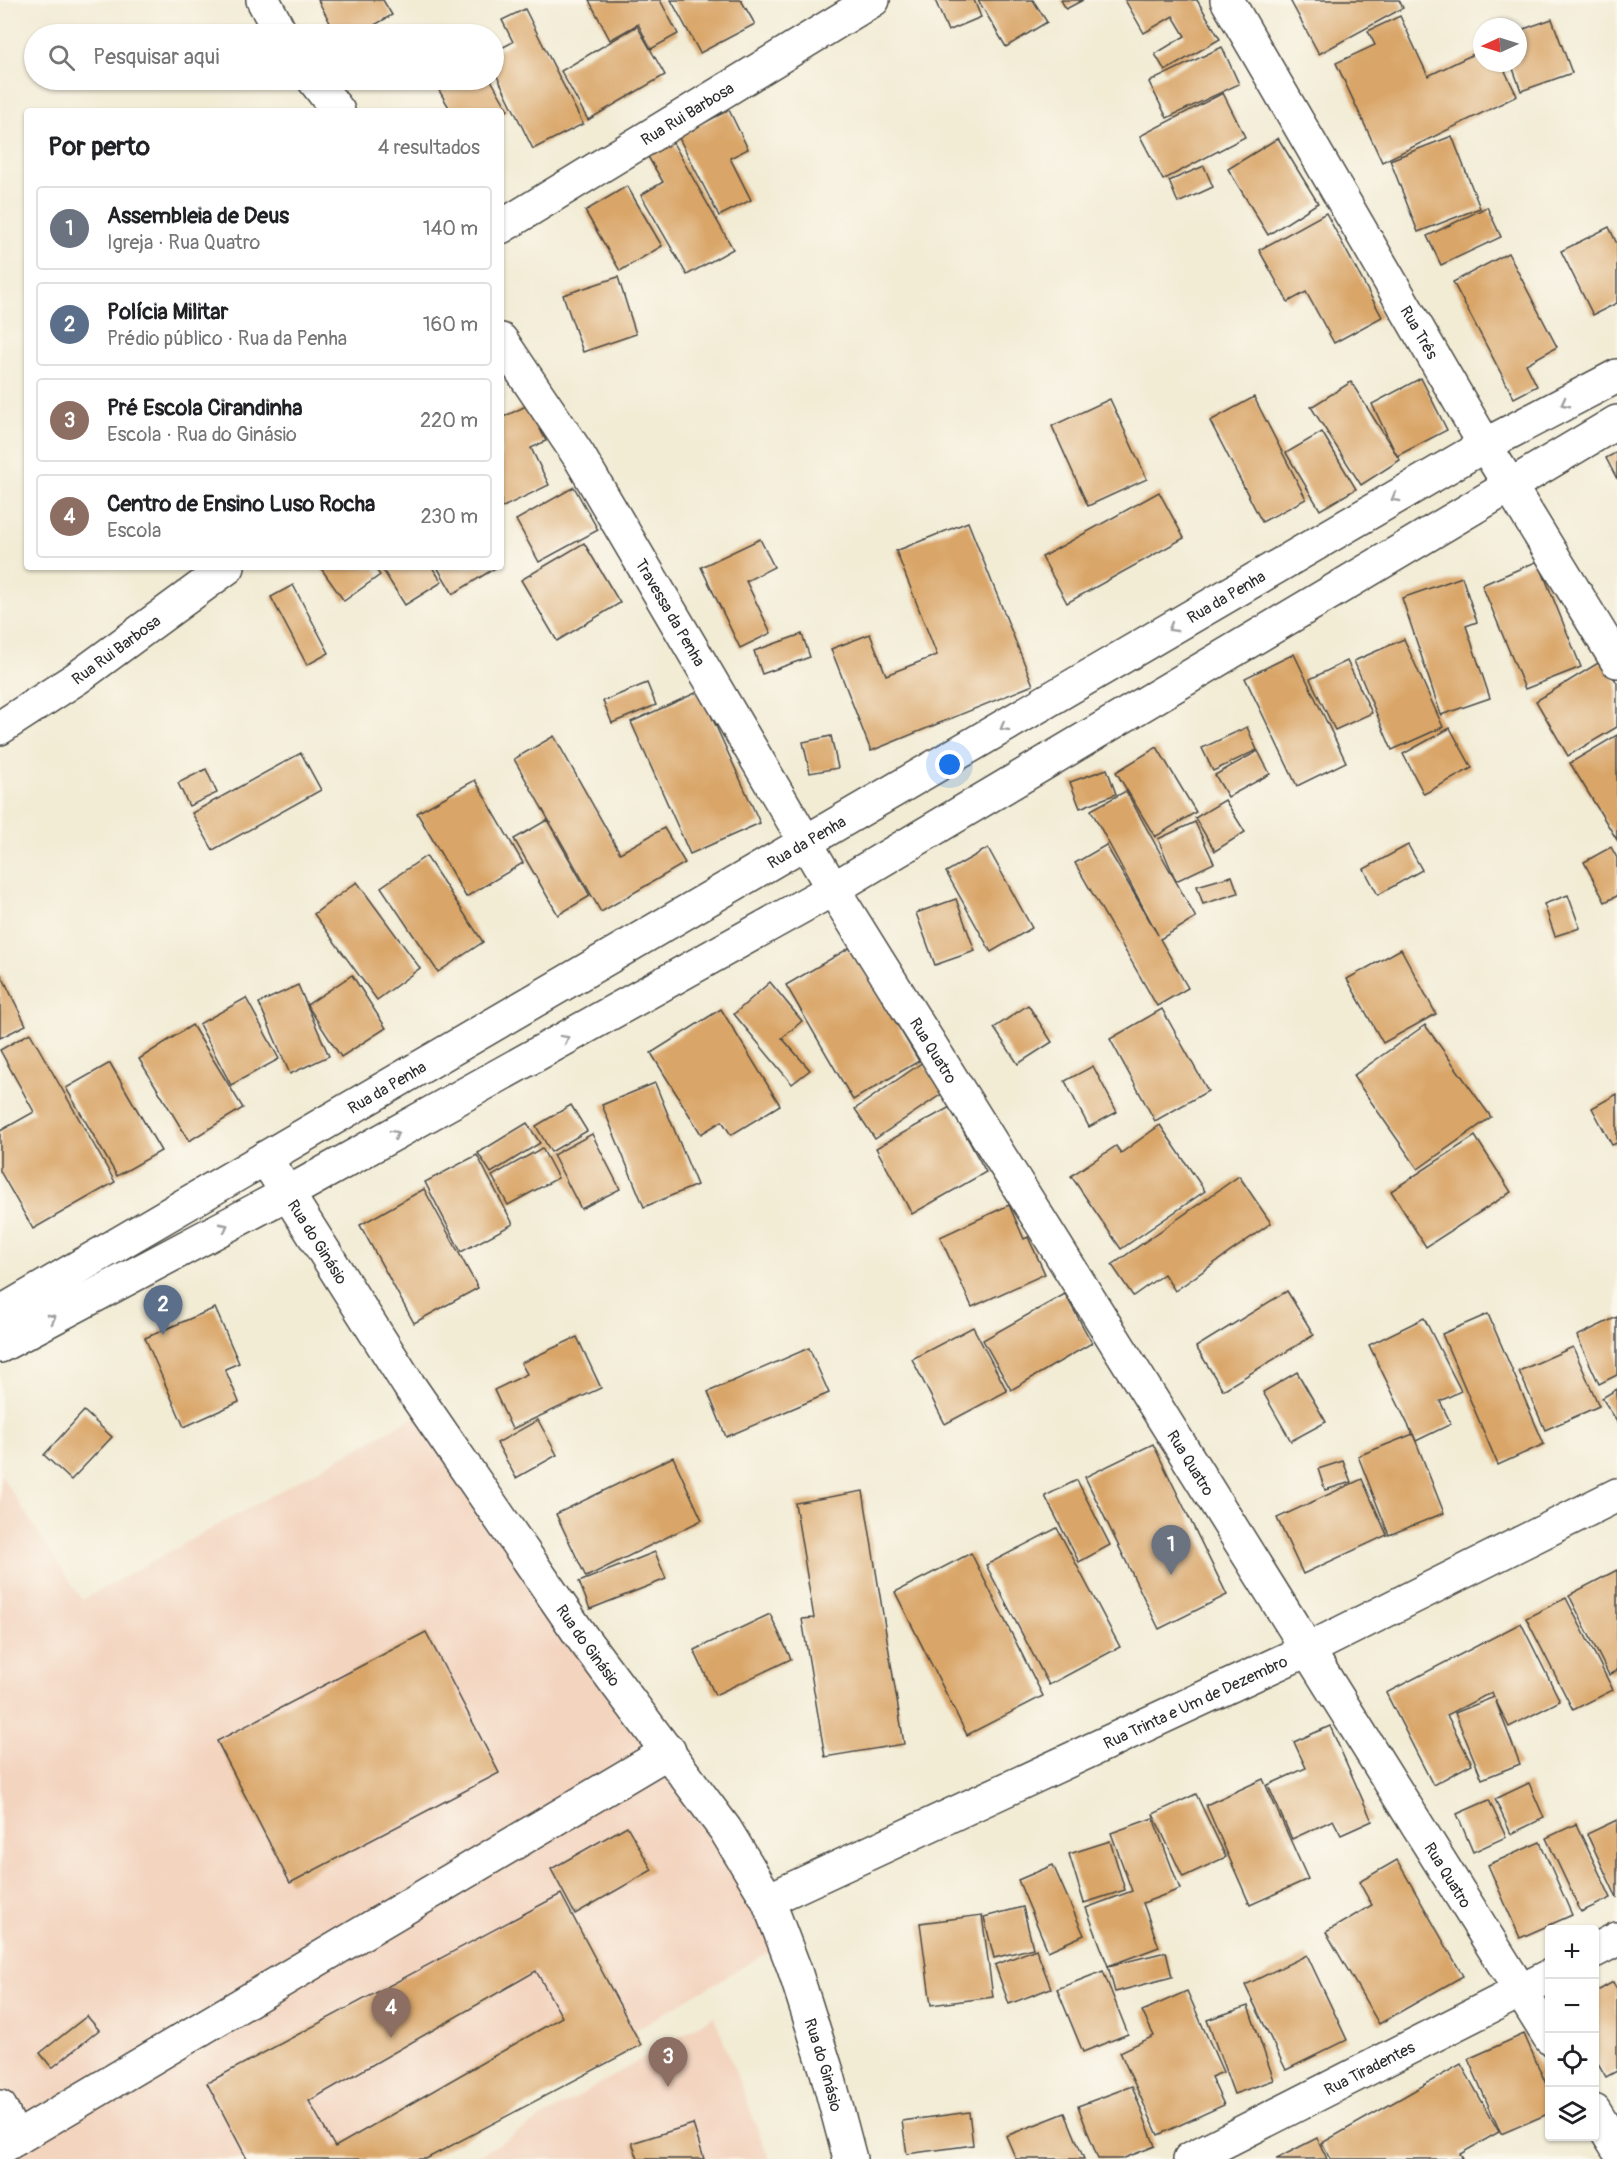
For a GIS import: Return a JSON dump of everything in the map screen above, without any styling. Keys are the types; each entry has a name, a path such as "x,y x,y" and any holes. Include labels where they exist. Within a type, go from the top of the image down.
{"street":[{"path":"263,0 276,24"},
{"name":"Rua Rui Barbosa","path":"504,224 873,0"},
{"name":"Rua Três","path":"1227,0 1485,445 1617,661"},
{"path":"322,90 336,108"},
{"name":"Travessa da Penha","path":"504,344 579,456 832,889"},
{"name":"Rua da Penha","path":"0,1313 1485,445 1617,376"},
{"path":"0,1346 288,1193 832,889 1617,422"},
{"name":"Rua Rui Barbosa","path":"0,728 77,678 224,570"},
{"name":"Rua Quatro","path":"832,889 1547,2033"},
{"name":"Rua do Ginásio","path":"265,1158 408,1384 471,1477 582,1636 725,1829 768,1900 798,1979 827,2072 850,2159"},
{"name":"Rua Trinta e Um de Dezembro","path":"768,1900 1309,1649 1617,1495"},
{"path":"0,2107 8,2144 669,1751"},
{"path":"1599,1948 1617,1939"},
{"name":"Rua Tiradentes","path":"1190,2159 1545,1979"},
{"path":"1599,2119 1617,2148"}],"shaded area":[{"path":"423,1412 784,1943 414,2159 0,2159 18,2123 0,2087 0,1474 82,1600"},
{"path":"714,2016 769,2159 473,2159"}],"building":[{"path":"318,0 383,0 392,15 376,24 331,24"},
{"path":"589,0 660,0 678,34 651,49 638,24 610,40"},
{"path":"671,0 741,0 755,24 700,53"},
{"path":"935,0 974,0 981,17 948,31"},
{"path":"978,0 1033,0 1047,22 1006,47"},
{"path":"1061,0 1083,0 1066,9"},
{"path":"1125,0 1197,0 1220,39 1165,71 1155,54 1185,36 1173,16 1144,33"},
{"path":"1290,0 1399,0 1403,8 1319,54"},
{"path":"525,9 583,124 533,149 504,90 504,47 513,42 502,20"},
{"path":"1400,16 1428,76 1473,54 1473,72 1505,72 1517,96 1382,162 1336,63 1375,45 1368,31"},
{"path":"1552,19 1572,73 1521,91 1514,72 1527,72 1527,28"},
{"path":"637,26 665,75 588,120 561,71"},
{"path":"1222,47 1239,84 1167,118 1149,82"},
{"path":"439,90 497,90 508,110 504,113 504,108 449,108"},
{"path":"1223,93 1245,137 1163,180 1140,136"},
{"path":"729,110 748,149 730,158 751,200 719,216 678,136"},
{"path":"1452,136 1480,208 1418,232 1390,160"},
{"path":"1278,138 1318,203 1268,235 1228,169"},
{"path":"672,141 733,249 687,275 641,195 663,182 647,155"},
{"path":"1204,166 1213,187 1178,203 1169,181"},
{"path":"627,186 662,246 620,271 585,211"},
{"path":"1487,207 1501,237 1441,265 1427,236"},
{"path":"1326,213 1382,317 1334,343 1306,292 1288,302 1259,250"},
{"path":"1609,227 1617,244 1617,303 1593,315 1561,251"},
{"path":"1508,253 1557,347 1526,364 1537,386 1514,398 1453,282"},
{"path":"618,277 636,334 583,352 563,295"},
{"path":"1421,378 1447,430 1397,456 1372,404"},
{"path":"1351,382 1400,460 1361,485 1311,407"},
{"path":"1254,397 1306,499 1262,522 1210,421"},
{"path":"1110,399 1147,479 1088,506 1052,426"},
{"path":"528,405 546,441 531,448 549,485 504,507 504,417"},
{"path":"1322,432 1356,489 1320,510 1286,453"},
{"path":"1617,452 1617,479 1606,458"},
{"path":"574,487 598,530 539,562 516,520"},
{"path":"1159,492 1184,538 1067,603 1042,557"},
{"path":"968,522 1033,685 871,751 831,649 870,634 886,675 937,655 896,551"},
{"path":"760,539 774,567 746,581 771,633 740,648 701,567"},
{"path":"584,543 620,603 557,641 521,580"},
{"path":"1538,561 1581,667 1525,689 1482,585"},
{"path":"322,570 376,570 380,575 344,601"},
{"path":"383,570 434,570 442,582 405,605"},
{"path":"439,570 492,570 453,594"},
{"path":"1462,577 1477,622 1466,626 1490,698 1441,715 1402,598"},
{"path":"293,585 329,653 307,665 271,597"},
{"path":"802,634 810,657 762,674 754,651"},
{"path":"1404,639 1443,727 1392,750 1354,661"},
{"path":"1294,654 1346,762 1297,786 1245,678"},
{"path":"1603,660 1617,683 1617,727 1568,756 1536,701"},
{"path":"1347,661 1372,713 1335,730 1310,679"},
{"path":"647,683 656,705 612,723 603,701"},
{"path":"700,691 760,823 690,854 631,722"},
{"path":"1247,727 1257,750 1213,771 1202,748"},
{"path":"1450,728 1472,768 1424,794 1403,754"},
{"path":"1617,735 1617,840 1570,763"},
{"path":"554,736 620,853 664,828 685,863 601,912 514,759"},
{"path":"831,736 838,768 810,773 803,742"},
{"path":"1157,747 1196,812 1155,837 1116,772"},
{"path":"1258,751 1270,774 1228,797 1215,775"},
{"path":"301,753 321,790 213,850 192,813"},
{"path":"206,769 217,793 189,806 178,783"},
{"path":"1107,769 1116,794 1080,808 1070,782"},
{"path":"475,780 523,863 466,897 417,813"},
{"path":"1126,791 1196,918 1160,939 1188,988 1157,1006 1075,863 1106,845 1158,935 1091,810"},
{"path":"1225,800 1245,832 1215,851 1195,818"},
{"path":"547,820 590,896 558,915 514,839"},
{"path":"1195,822 1214,863 1176,881 1158,839"},
{"path":"1408,845 1422,870 1378,895 1364,869"},
{"path":"1611,847 1617,858 1617,896 1605,902 1584,862"},
{"path":"988,848 1032,928 991,952 946,872"},
{"path":"426,856 483,942 438,972 381,887"},
{"path":"1232,876 1238,893 1203,904 1197,886"},
{"path":"357,882 420,968 377,1000 314,914"},
{"path":"1568,895 1580,928 1555,936 1544,904"},
{"path":"956,899 975,951 935,965 916,913"},
{"path":"851,947 919,1061 853,1100 786,985"},
{"path":"1401,949 1436,1014 1383,1043 1347,979"},
{"path":"0,972 26,1025 0,1038"},
{"path":"352,975 386,1028 341,1057 307,1005"},
{"path":"770,982 802,1021 782,1038 810,1070 792,1084 734,1014"},
{"path":"298,985 329,1056 290,1074 259,1003"},
{"path":"246,998 279,1059 231,1085 199,1024"},
{"path":"1028,1005 1052,1042 1018,1064 994,1028"},
{"path":"721,1009 780,1105 731,1135 722,1121 701,1134 651,1053"},
{"path":"1162,1009 1208,1091 1155,1121 1110,1039"},
{"path":"192,1025 243,1108 189,1141 139,1059"},
{"path":"1425,1025 1491,1117 1418,1169 1353,1076"},
{"path":"30,1033 115,1182 33,1229 0,1171 0,1131 34,1112 0,1050"},
{"path":"923,1062 943,1093 875,1139 855,1109"},
{"path":"110,1063 161,1151 117,1176 66,1088"},
{"path":"1093,1066 1117,1112 1089,1127 1065,1081"},
{"path":"655,1083 697,1185 644,1207 602,1105"},
{"path":"1617,1094 1617,1143 1612,1145 1592,1108"},
{"path":"571,1105 587,1131 551,1152 536,1126"},
{"path":"950,1107 986,1172 912,1214 876,1148"},
{"path":"527,1123 540,1143 491,1173 478,1153"},
{"path":"1160,1125 1205,1191 1121,1249 1071,1176 1116,1146 1121,1153"},
{"path":"592,1134 620,1189 581,1209 553,1155"},
{"path":"1475,1136 1511,1192 1426,1247 1391,1191"},
{"path":"542,1148 558,1178 508,1205 492,1176"},
{"path":"477,1155 513,1224 461,1252 425,1182"},
{"path":"1239,1176 1271,1223 1175,1291 1164,1274 1133,1296 1112,1265"},
{"path":"424,1189 478,1288 414,1323 360,1225"},
{"path":"1009,1205 1024,1239 1028,1237 1045,1274 972,1307 940,1237"},
{"path":"1287,1291 1314,1335 1223,1390 1196,1347"},
{"path":"1065,1294 1092,1343 1011,1390 983,1340"},
{"path":"215,1308 239,1363 225,1369 239,1402 184,1427 145,1338"},
{"path":"1488,1314 1544,1444 1498,1465 1442,1334"},
{"path":"1617,1317 1617,1375 1599,1384 1577,1336"},
{"path":"1424,1318 1461,1391 1440,1401 1451,1424 1416,1441 1369,1345"},
{"path":"973,1327 1007,1391 945,1424 912,1359"},
{"path":"577,1337 601,1388 512,1429 494,1390 527,1374 521,1363"},
{"path":"1573,1347 1599,1406 1545,1430 1519,1371"},
{"path":"809,1348 829,1393 726,1437 708,1392"},
{"path":"1297,1372 1326,1422 1291,1441 1263,1392"},
{"path":"1617,1389 1617,1421 1602,1398"},
{"path":"84,1411 112,1437 71,1480 44,1455"},
{"path":"538,1420 557,1455 516,1478 497,1443"},
{"path":"1413,1434 1444,1513 1389,1535 1358,1456"},
{"path":"1153,1444 1227,1595 1159,1629 1085,1477"},
{"path":"673,1457 702,1520 586,1577 556,1514"},
{"path":"1343,1461 1351,1482 1325,1490 1318,1469"},
{"path":"1362,1479 1387,1535 1303,1574 1277,1518"},
{"path":"1077,1480 1110,1545 1079,1562 1045,1496"},
{"path":"863,1491 904,1744 825,1757 802,1619 814,1618 795,1503"},
{"path":"1057,1528 1120,1647 1049,1685 986,1565"},
{"path":"655,1552 666,1579 590,1609 579,1582"},
{"path":"971,1553 1043,1696 967,1735 895,1592"},
{"path":"1617,1570 1617,1671 1609,1675 1569,1595"},
{"path":"1566,1598 1613,1690 1573,1710 1526,1618"},
{"path":"770,1614 791,1659 715,1695 694,1650"},
{"path":"1521,1623 1560,1701 1509,1727 1495,1699 1520,1764 1482,1779 1455,1713 1494,1697 1492,1692 1447,1715 1472,1764 1433,1785 1386,1693"},
{"path":"426,1632 499,1773 290,1883 217,1741"},
{"path":"1330,1726 1372,1821 1341,1835 1333,1820 1292,1839 1268,1785 1306,1768 1294,1742"},
{"path":"1263,1779 1308,1879 1250,1905 1206,1805"},
{"path":"1529,1783 1544,1818 1511,1834 1495,1799"},
{"path":"1196,1794 1226,1857 1183,1877 1153,1814"},
{"path":"1489,1800 1506,1837 1473,1852 1457,1814"},
{"path":"1153,1818 1180,1889 1143,1903 1159,1947 1108,1966 1086,1908 1132,1891 1111,1833"},
{"path":"1617,1820 1617,1898 1587,1834"},
{"path":"1576,1824 1611,1898 1581,1912 1546,1838"},
{"path":"627,1826 652,1870 575,1914 551,1869"},
{"path":"1110,1841 1125,1890 1084,1903 1069,1854"},
{"path":"1540,1842 1572,1915 1520,1938 1488,1865"},
{"path":"1397,1860 1463,1976 1379,2024 1326,1932 1372,1905 1359,1882"},
{"path":"1053,1865 1084,1935 1048,1951 1018,1880"},
{"path":"561,1894 641,2045 426,2159 247,2159 207,2083","holes":["536,1971 562,2017 335,2147 309,2101"]},
{"path":"1023,1907 1033,1948 994,1958 984,1917"},
{"path":"982,1915 993,1997 931,2005 920,1923"},
{"path":"1036,1949 1051,1988 1009,2004 995,1965"},
{"path":"1166,1952 1172,1977 1115,1992 1108,1966"},
{"path":"1307,1955 1347,2040 1286,2070 1245,1985"},
{"path":"1103,1971 1128,2034 1083,2052 1057,1989"},
{"path":"1613,1982 1617,1989 1617,2071 1606,2077 1599,2065 1599,1990"},
{"path":"1187,1991 1223,2072 1211,2077 1224,2105 1158,2135 1120,2052 1154,2036 1142,2011"},
{"path":"1248,2006 1274,2080 1234,2094 1207,2020"},
{"path":"87,2016 99,2030 52,2068 40,2053"},
{"path":"1524,2034 1545,2082 1545,2115 1501,2134 1468,2059"},
{"path":"1461,2064 1499,2132 1460,2154 1463,2159 1331,2159 1322,2143"},
{"path":"1132,2086 1155,2146 1122,2159 1098,2159 1078,2106"},
{"path":"969,2112 973,2145 907,2154 902,2121"},
{"path":"1065,2113 1084,2159 1016,2159 1006,2136"},
{"path":"693,2124 704,2159 638,2159 632,2143"},
{"path":"1317,2138 1327,2159 1276,2159"}],"place":[{"name":"Polícia Militar","path":"163,1335"},
{"name":"Assembleia de Deus","path":"1171,1575"},
{"name":"Centro de Ensino Luso Rocha","path":"391,2038"},
{"name":"Pré Escola Cirandinha","path":"668,2087"}]}
